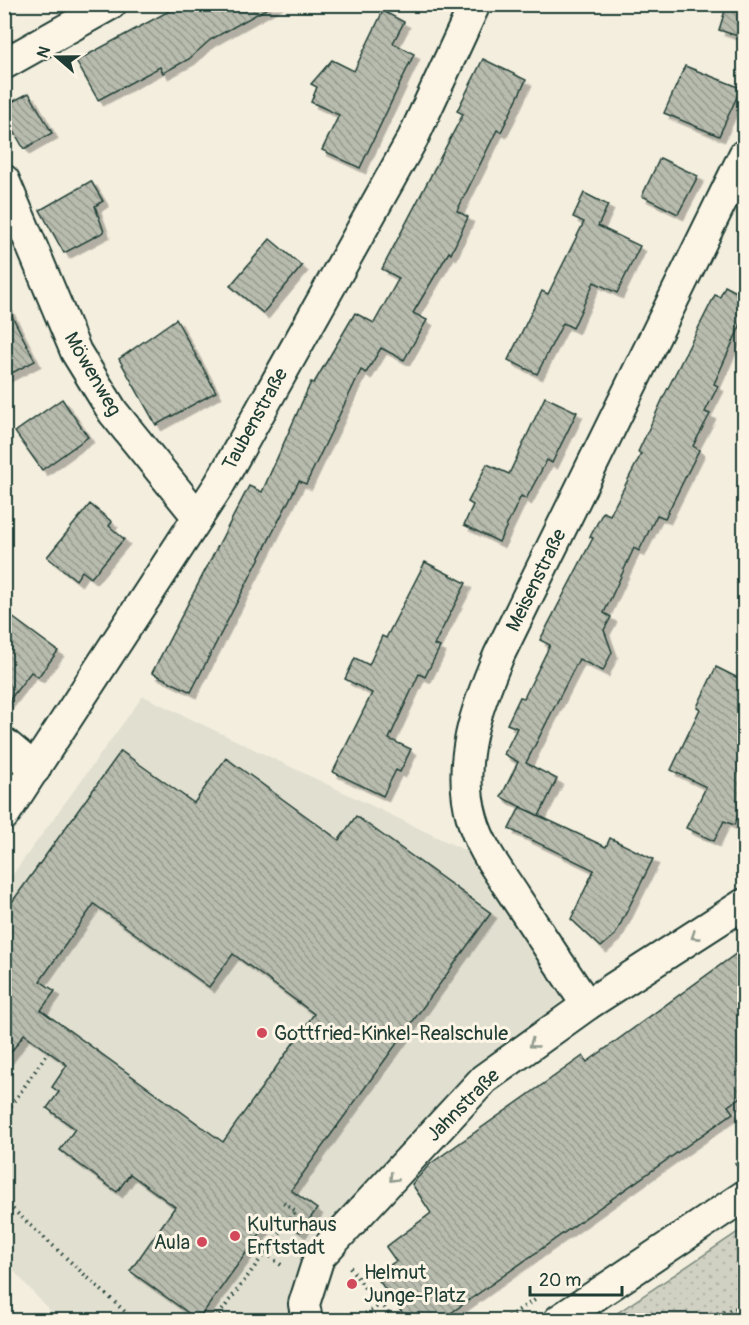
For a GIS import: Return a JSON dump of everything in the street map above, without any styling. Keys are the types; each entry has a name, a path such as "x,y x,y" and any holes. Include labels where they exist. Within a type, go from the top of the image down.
{"street":[{"path":"4,64 111,4"},
{"name":"Taubenstraße","path":"4,815 198,518 413,138 475,4"},
{"name":"Meisenstraße","path":"586,1005 487,853 472,818 467,781 468,747 477,706 499,655 744,155"},
{"name":"Möwenweg","path":"4,180 76,352 113,412 198,518"},
{"path":"4,743 35,769"},
{"name":"Jahnstraße","path":"307,1320 304,1304 319,1257 484,1079 586,1005 744,904"},
{"path":"559,1320 744,1196"}],"path":[{"path":"4,1116 49,1052"},
{"path":"4,1201 134,1320"},
{"path":"214,1320 296,1211 283,1202"},
{"path":"265,1253 311,1283"},
{"path":"365,1288 393,1320"},
{"path":"355,1320 381,1304"},
{"path":"694,1320 744,1306"}],"shaded area":[{"name":"Gottfried-Kinkel-Realschule","path":"143,696 470,853 567,997 473,1069 306,1253 287,1300 291,1320 58,1320 5,1261 5,885"},
{"path":"744,1228 744,1320 607,1320"}],"building":[{"path":"182,4 275,4 210,40 189,59 163,73 160,67 98,100 76,61"},
{"path":"727,4 744,4 744,38 719,30"},
{"path":"383,11 404,22 393,43 414,54 360,168 322,150 339,115 311,102 317,87 311,84 332,60 354,71"},
{"path":"483,59 526,80 501,132 497,130 457,211 468,217 451,254 449,252 413,313 427,320 404,360 381,348 366,373 361,370 306,484 299,481 191,692 152,673 249,486 262,492 311,382 314,383 355,313 374,323 399,278 382,269 463,114 457,111"},
{"path":"685,66 741,88 719,136 664,113"},
{"path":"29,93 52,133 24,149 4,114 4,106"},
{"path":"660,158 698,176 678,214 642,196"},
{"path":"91,181 103,201 95,206 104,232 64,253 40,210"},
{"path":"584,193 608,205 598,226 640,246 617,293 594,282 573,328 563,323 537,374 508,360 542,291 548,294 584,222 573,217"},
{"path":"270,239 302,266 263,313 230,286"},
{"path":"725,286 744,296 744,317 714,384 718,386 705,412 710,414 693,446 699,450 665,518 657,515 639,551 634,548 604,613 611,617 604,630 612,652 603,671 579,659 526,763 557,779 539,816 501,797 518,762 504,754 517,728 507,724 520,697 524,698 550,645 540,640 593,538 590,537 603,512 610,515 641,454 638,452 665,394 715,295 720,297"},
{"path":"4,300 35,361 4,377"},
{"path":"176,319 216,392 156,425 119,359"},
{"path":"545,397 577,412 552,463 547,460 526,499 521,496 499,542 464,525 473,505 468,502 487,464 509,474"},
{"path":"62,399 88,437 42,470 15,432"},
{"path":"90,504 112,522 109,526 124,539 91,578 82,571 76,580 47,557"},
{"path":"425,562 466,583 434,645 440,647 425,677 419,674 389,739 411,749 400,772 396,770 383,796 333,772 372,693 345,679 355,658 369,665 382,636 386,638"},
{"path":"4,611 58,651 38,677 31,672 4,707"},
{"path":"716,667 744,681 744,803 734,825 724,821 714,841 686,828 706,787 671,770 700,709 697,707"},
{"path":"121,751 194,803 226,758 339,840 356,816 491,913 291,1190 317,1209 300,1232 274,1214 198,1320 130,1271 175,1207 130,1174 117,1192 60,1150 75,1129 47,1108 59,1092 52,1087 67,1065 24,1034 4,1062 4,913","holes":["94,904 209,987 233,954 314,1014 223,1142 41,1010 55,991 40,981"]},
{"path":"520,807 606,847 610,838 653,859 615,935 601,947 571,919 594,870 509,829"},
{"path":"744,948 744,1095 728,1106 733,1113 441,1320 407,1320 375,1275 396,1261 386,1247 431,1213 412,1184 430,1164 583,1056 587,1062"}],"place":[{"name":"Gottfried-Kinkel-Realschule","path":"262,1033"},
{"name":"Kulturhaus Erftstadt","path":"235,1236"},
{"name":"Aula","path":"202,1242"},
{"name":"Helmut Junge-Platz","path":"352,1284"}]}
